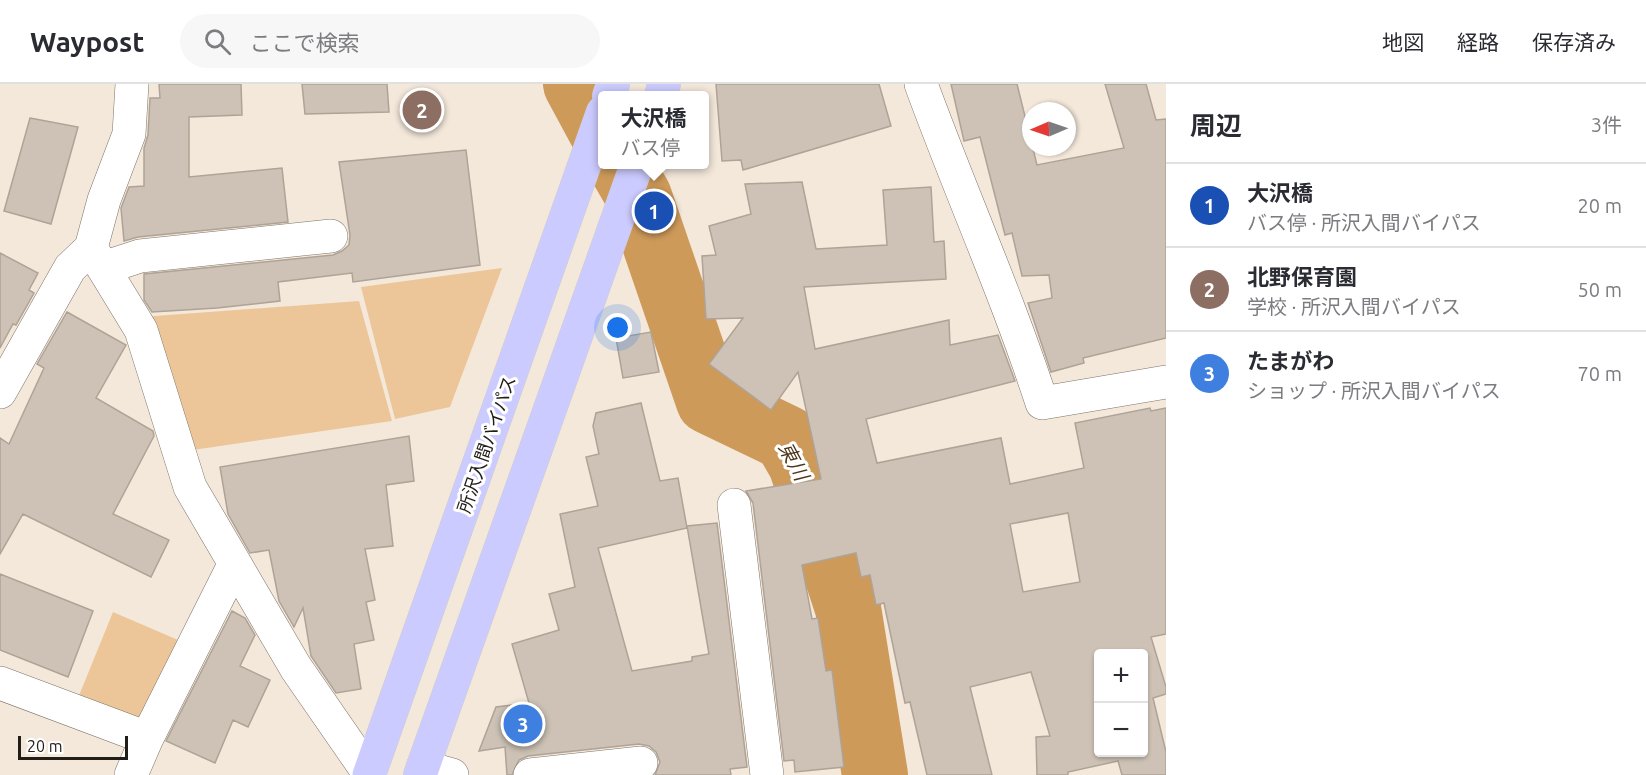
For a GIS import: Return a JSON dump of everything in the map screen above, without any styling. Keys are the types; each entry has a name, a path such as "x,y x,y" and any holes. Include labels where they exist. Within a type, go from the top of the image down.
{"highway":[{"name":"所沢入間バイパス","path":"370,774 598,126"},
{"path":"432,772 636,169"}],"street":[{"path":"132,84 129,134 104,200 97,258 141,330 190,487 296,668 370,774"},
{"path":"921,84 950,163 1016,322 1042,403 1166,382"},
{"path":"0,392 9,358 70,268 97,258 140,256 331,236"},
{"path":"734,505 767,775"},
{"path":"131,775 147,738 234,565"},
{"path":"0,683 147,738"},
{"path":"530,775 641,764"}],"shaded area":[{"path":"502,268 450,407 395,419 361,287"},
{"path":"359,301 392,421 186,451 141,317"},
{"path":"113,612 178,640 137,723 78,698"}],"building":[{"path":"159,84 241,84 242,115 189,117 189,177 282,168 288,222 138,237 124,241 121,208 129,187 144,186 144,148 148,135 150,98 160,98"},
{"path":"302,84 387,84 389,112 305,114"},
{"path":"716,84 879,84 891,126 743,170 741,160 722,161"},
{"path":"951,84 1017,84 1022,104 1022,156 1035,156 1037,165 1124,148 1105,84 1146,84 1156,120 1166,119 1166,338 1083,358 1084,363 1051,372 1028,303 1052,298 1049,275 1022,276 1012,233 1005,235 980,137 964,141"},
{"path":"30,118 78,127 51,224 4,211"},
{"path":"466,150 480,265 353,282 352,273 278,282 280,301 217,308 152,312 144,300 144,274 333,255 342,251 349,245 350,235 339,162"},
{"path":"802,182 816,249 887,245 883,190 931,187 934,242 944,241 946,279 804,287 815,349 949,320 950,345 998,335 1015,381 866,419 877,463 1001,438 1010,484 1084,468 1075,423 1150,408 1151,411 1166,408 1166,634 1151,637 1166,687 1166,694 1153,698 1166,752 1166,775 1122,775 1118,761 1068,772 1068,775 1037,775 1036,737 1050,736 1031,672 970,687 992,775 927,775 910,702 905,703 884,603 876,605 870,575 861,577 856,553 802,565 812,619 818,618 826,671 832,670 844,767 795,772 794,760 784,761 753,503 746,491 821,479 798,372 771,410 709,364 743,318 706,319 702,256 716,255 709,226 751,214 745,184","holes":["1068,513 1080,582 1023,592 1010,524"]},
{"path":"0,253 38,273 29,290 34,293 0,348"},
{"path":"67,312 126,345 96,398 153,431 154,436 113,514 169,540 151,577 23,514 0,554 0,438 9,444 44,368 37,364"},
{"path":"651,332 659,372 623,378 616,338"},
{"path":"641,403 660,481 678,478 687,528 598,548 632,671 692,661 692,657 709,654 687,526 717,523 747,767 730,769 731,775 655,775 660,762 656,752 649,746 639,744 528,756 519,760 512,775 507,775 505,747 479,751 496,707 529,703 512,644 559,630 549,594 575,587 560,514 598,506 586,457 599,454 593,426 596,413"},
{"path":"409,436 414,481 386,485 393,546 365,549 375,600 366,602 374,640 354,644 361,689 336,693 311,656 303,608 294,627 279,601 269,550 250,553 228,514 220,467"},
{"path":"0,574 93,611 68,677 0,650"},
{"path":"232,611 245,618 255,635 240,666 270,680 248,727 233,720 215,763 166,741"}],"waterway":[{"name":"東川","path":"576,84 598,125"},
{"name":"東川","path":"623,169 639,197 709,401 786,438 801,464 848,608 875,775"}],"place":[{"name":"北野保育園","path":"422,110"},
{"name":"大沢橋","path":"654,211"},
{"name":"たまがわ","path":"523,724"}]}
